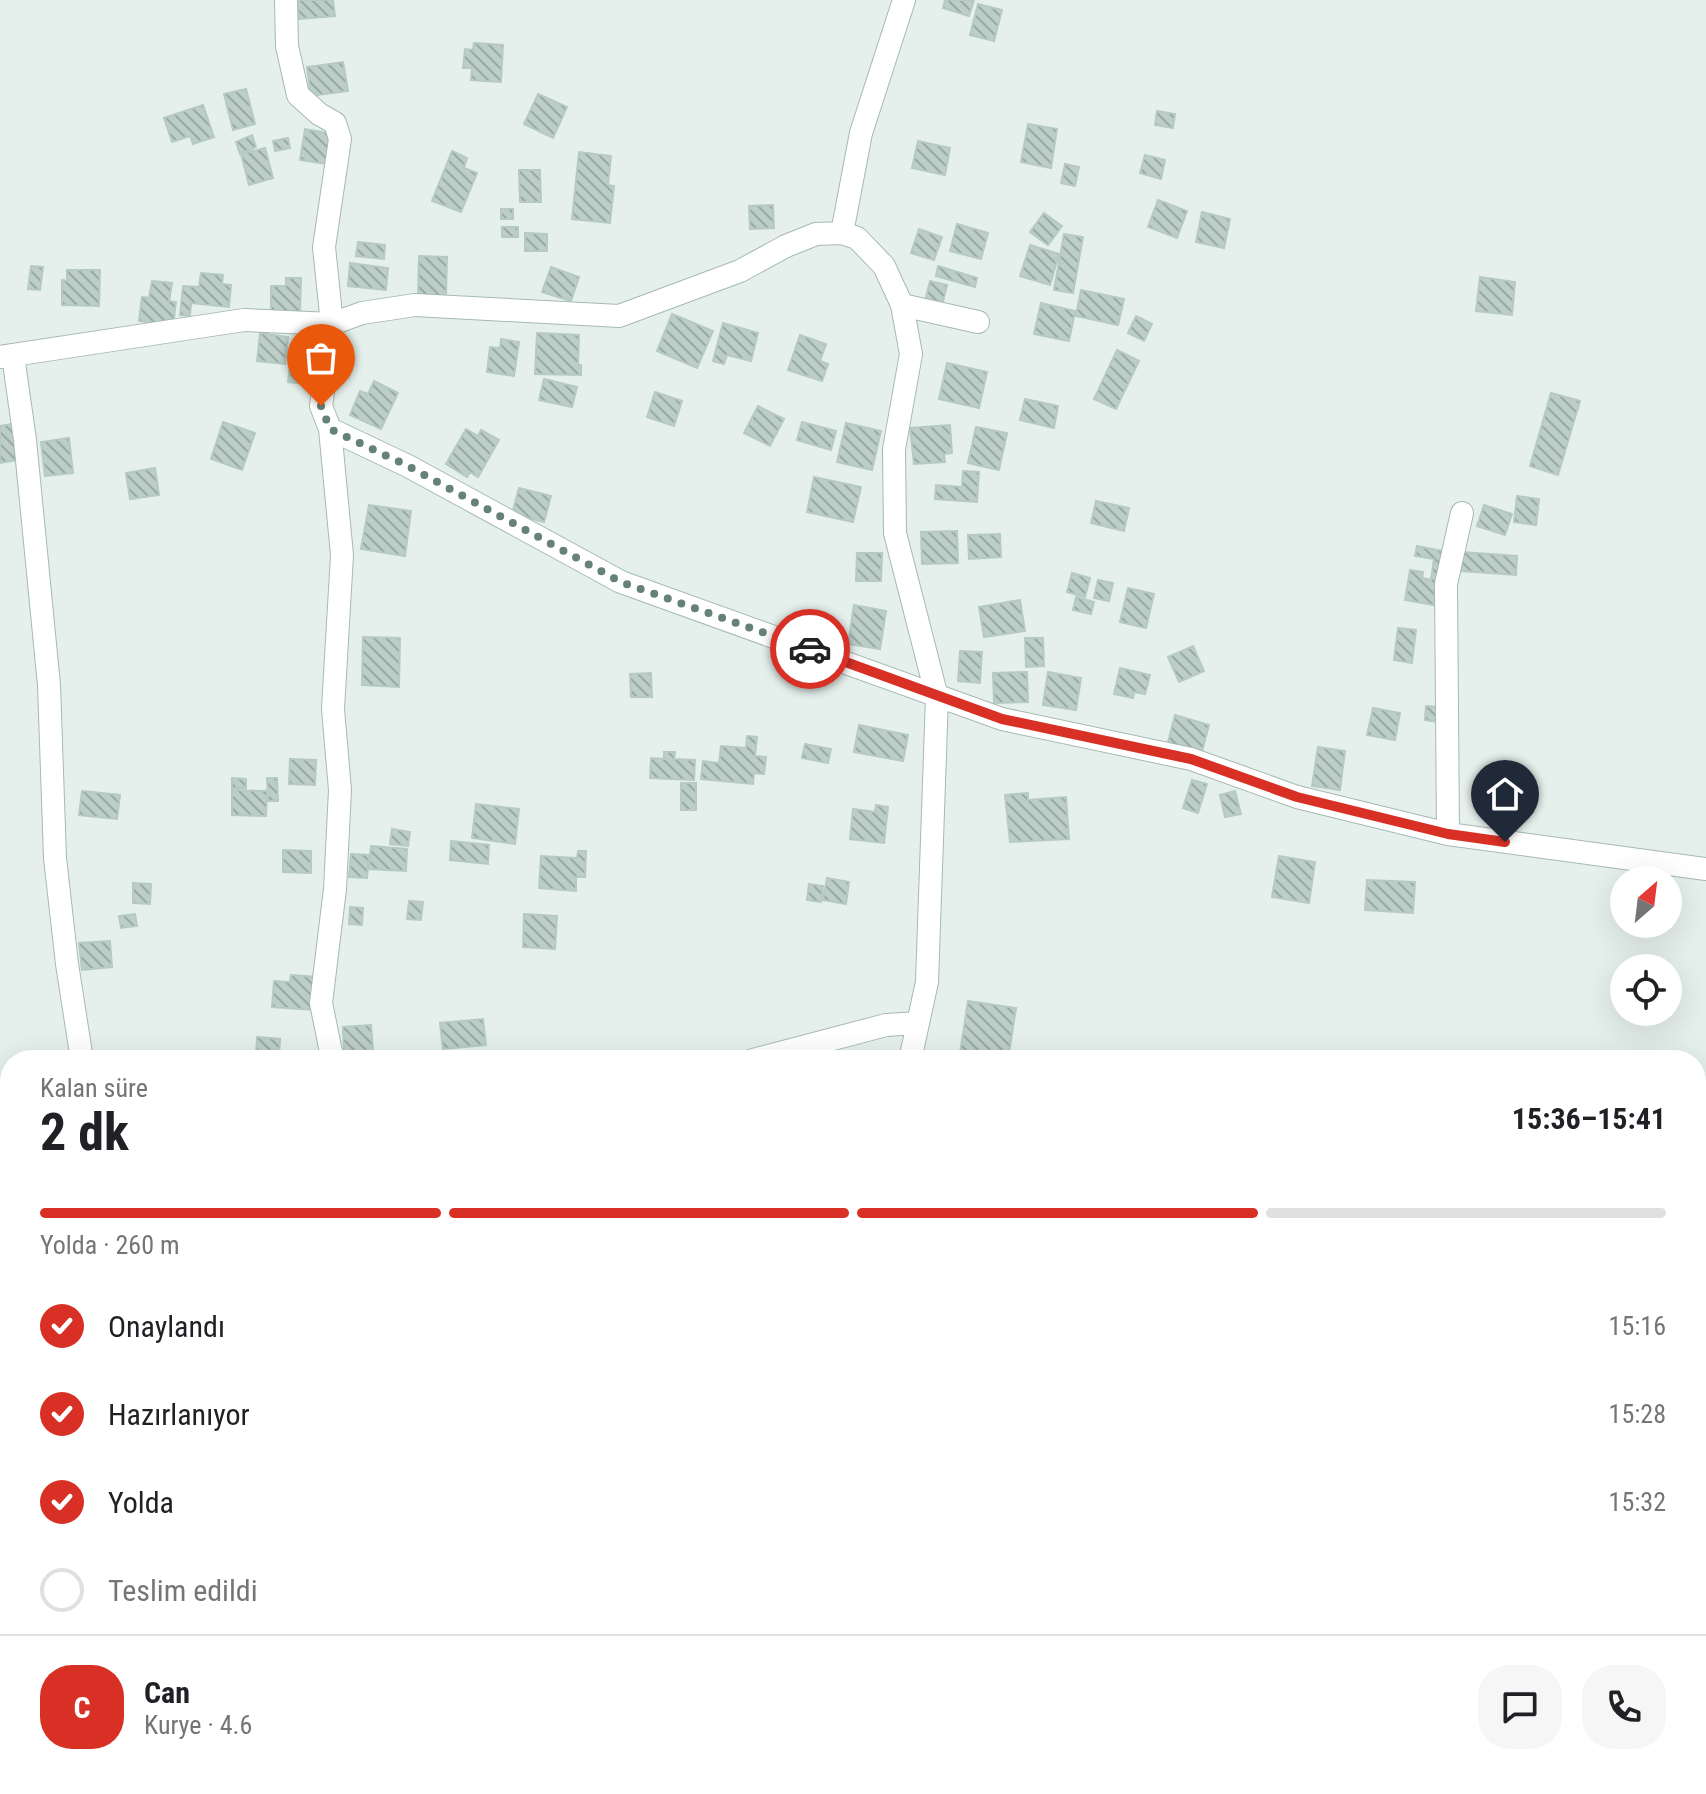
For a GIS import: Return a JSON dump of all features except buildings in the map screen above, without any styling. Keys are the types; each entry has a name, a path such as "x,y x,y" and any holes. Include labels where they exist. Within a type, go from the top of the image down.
{"street":[{"path":"286,0 287,46 298,95 319,114 335,123 340,139 324,247 332,324 321,406 330,429 342,555 333,709 340,790 335,889 321,1003 331,1050"},
{"path":"842,233 861,133 904,0"},
{"path":"80,1050 55,858 49,685 26,454 7,356 244,320 332,324 362,313 415,305 619,316 740,271 816,234 842,233 857,238 884,266 902,305 911,354 894,449 895,533 937,697 927,982 912,1050"},
{"path":"902,305 978,322"},
{"path":"330,429 408,466 621,582 1002,719 1191,759 1297,797 1448,834 1706,869"},
{"path":"1448,834 1446,584 1462,513"},
{"path":"791,1050 886,1025 918,1023"}],"way so far":[{"path":"321,406 330,429 408,466 621,582 810,649"}],"route":[{"path":"810,649 1002,719 1191,759 1297,797 1448,834 1505,842"}]}
